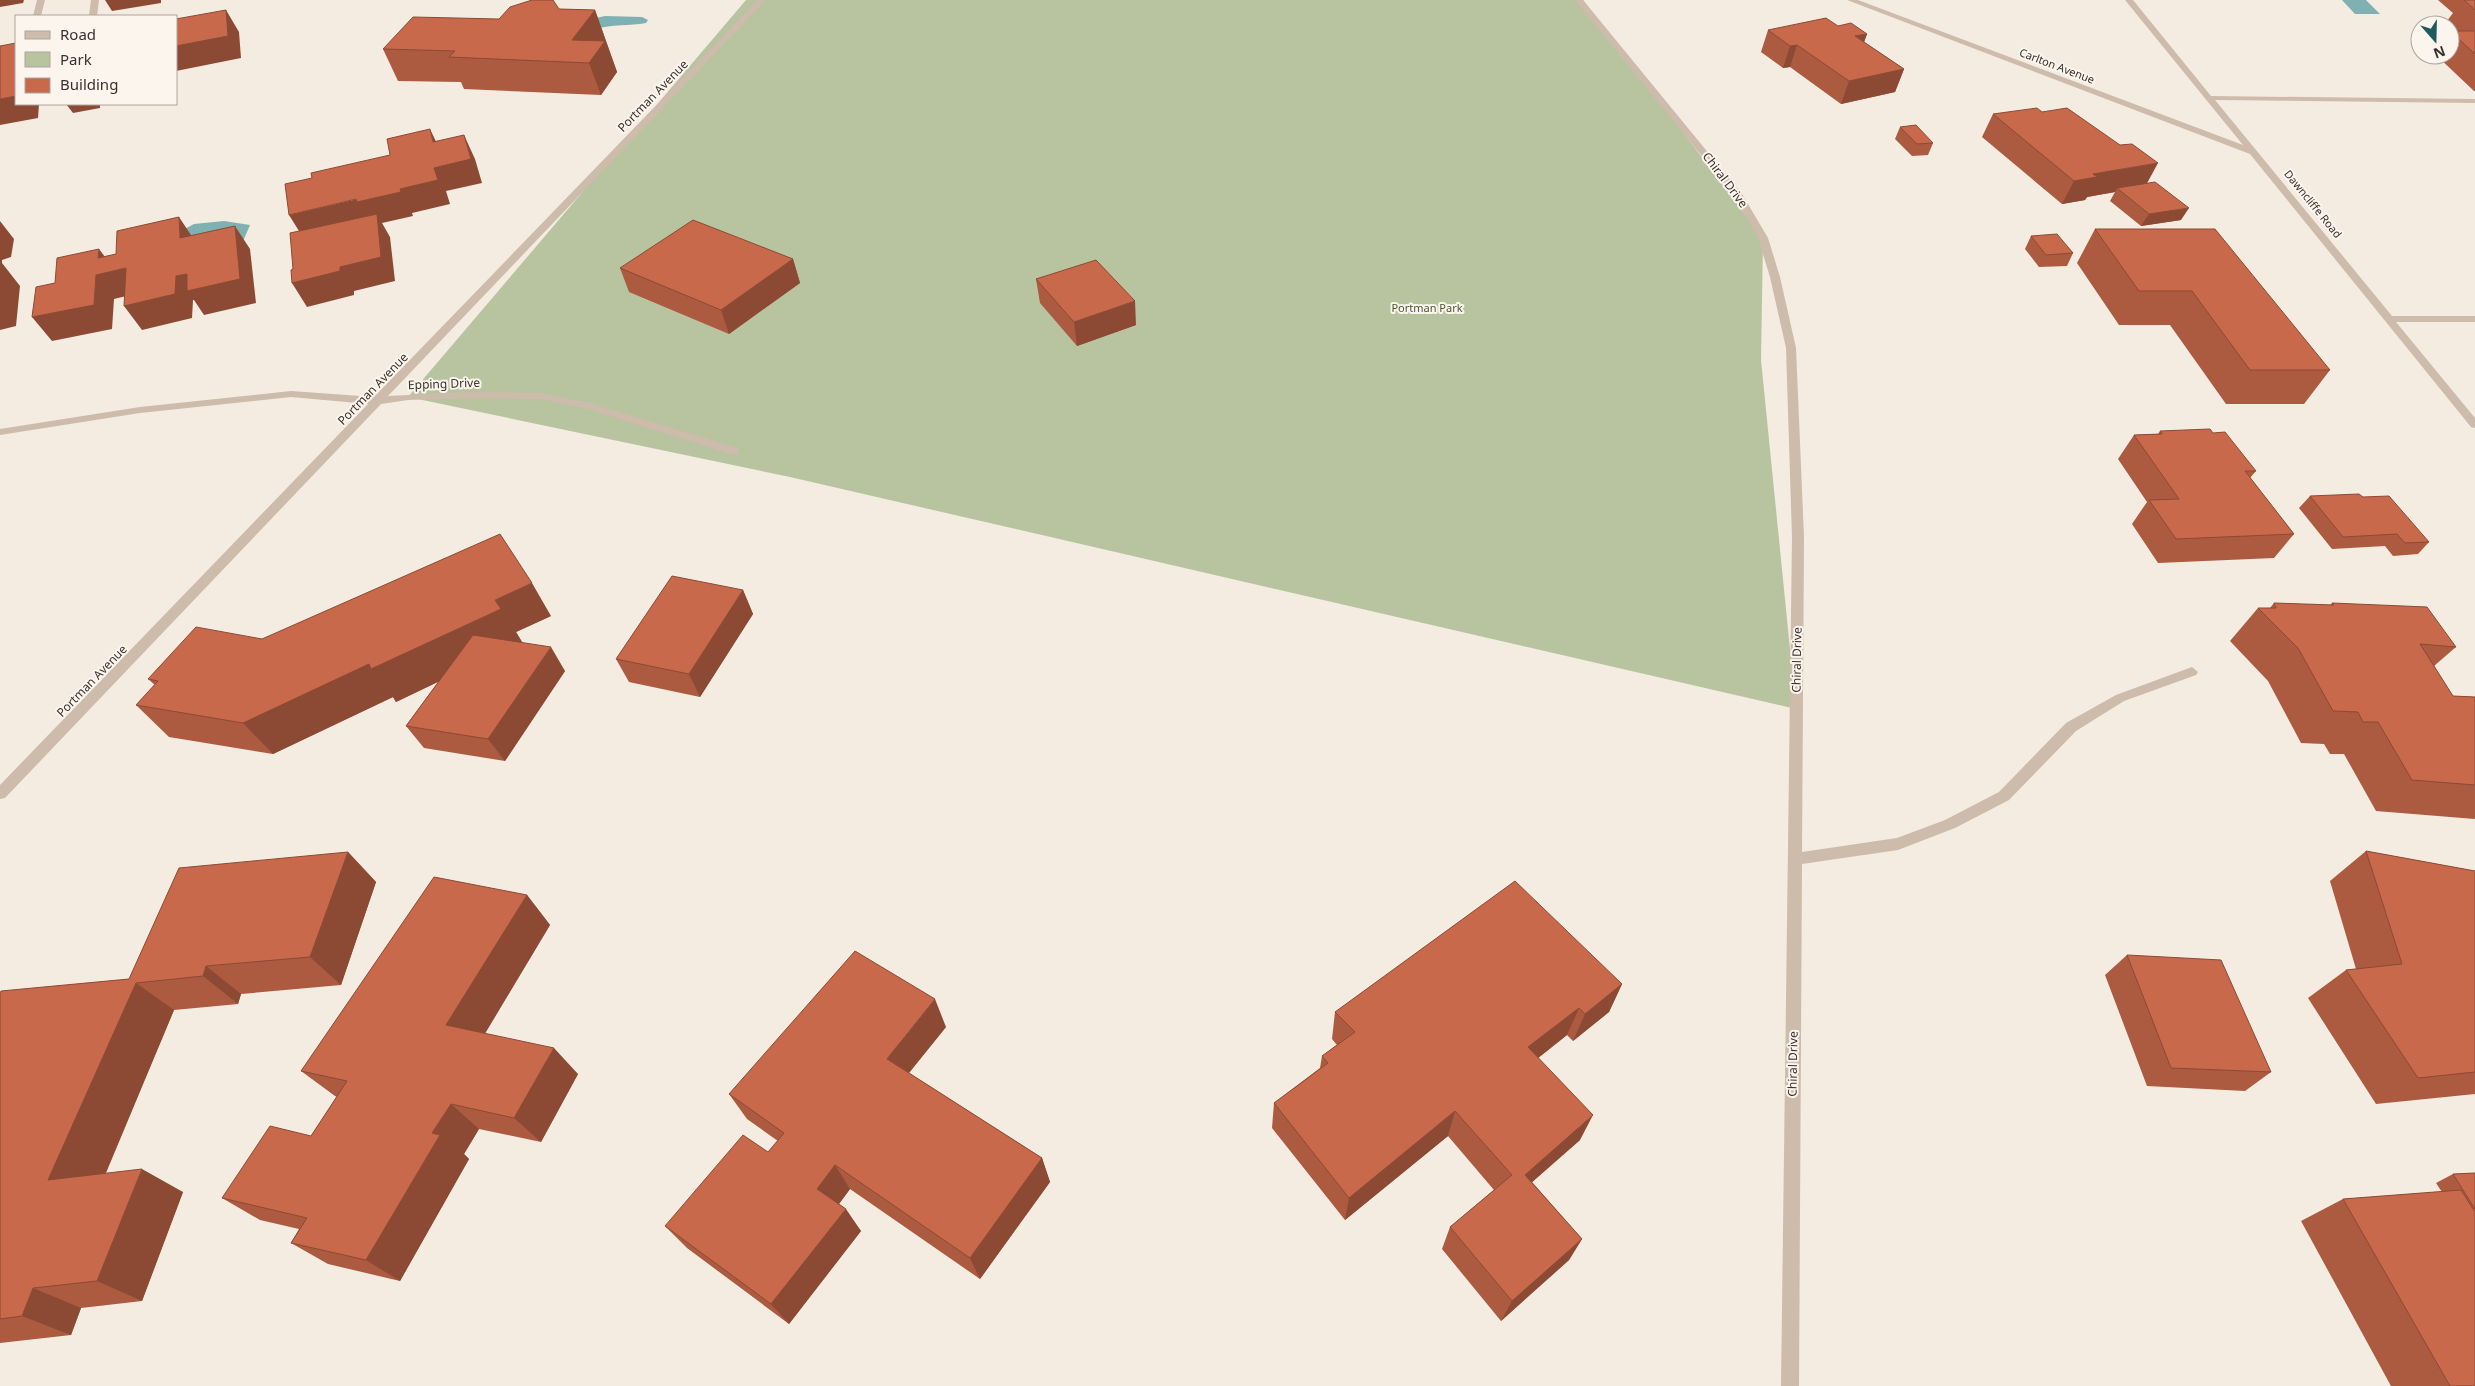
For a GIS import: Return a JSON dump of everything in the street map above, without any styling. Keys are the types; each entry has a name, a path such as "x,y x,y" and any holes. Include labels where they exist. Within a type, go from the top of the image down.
{"street":[{"path":"37,15 40,0"},
{"path":"93,15 95,0"},
{"name":"Portman Avenue","path":"0,794 762,0"},
{"name":"Chiral Drive","path":"1579,0 1740,196 1762,238 1775,277 1791,348 1798,537 1790,1386"},
{"name":"Carlton Avenue","path":"1851,0 2255,153"},
{"name":"Dawncliffe Road","path":"2129,0 2475,424"},
{"path":"2210,98 2475,101"},
{"path":"2389,318 2475,318"},
{"name":"Epping Drive","path":"0,432 140,410 291,394 378,401 408,397 462,395 540,396 594,407 734,451"},
{"path":"1795,859 1898,844 1950,824 2004,796 2071,727 2120,698 2192,672"}],"green space":[{"name":"Portman Park","path":"746,0 1583,0 1763,238 1761,360 1796,709 790,477 408,397"}],"water":[{"path":"2342,0 2366,0 2380,14 2355,14"},
{"path":"605,16 642,17 648,20 646,23 595,29 596,18"},
{"path":"224,221 250,225 244,239 238,242 186,235 183,230 194,224"}],"building":[{"path":"532,0 553,0 559,9 595,10 572,40 605,41 589,63 449,57 455,51 383,49 413,17 499,19 510,7"},
{"path":"2464,0 2475,0 2475,10"},
{"path":"226,10 228,36 178,46 178,19"},
{"path":"1826,18 1838,26 1851,23 1867,34 1855,36 1904,69 1849,81 1797,45 1790,46 1768,30"},
{"path":"2460,31 2475,31 2475,54 2460,40"},
{"path":"15,43 15,96 0,99 0,46"},
{"path":"2037,108 2042,112 2067,108 2120,145 2132,144 2158,163 2093,174 2097,177 2074,181 1993,114"},
{"path":"1916,125 1933,143 1917,144 1900,127"},
{"path":"430,129 433,142 464,135 471,159 434,168 438,180 400,189 401,192 357,202 356,199 289,215 285,184 312,178 311,173 390,155 387,139"},
{"path":"2155,182 2189,208 2149,214 2117,188"},
{"path":"377,214 381,257 340,267 340,271 292,283 291,270 293,269 290,233"},
{"path":"179,217 180,238 235,226 240,279 187,291 187,274 176,276 175,294 124,306 126,268 96,275 94,305 32,317 36,287 55,283 57,258 99,249 98,258 116,254 117,231"},
{"path":"693,220 793,259 721,310 620,268"},
{"path":"2095,229 2215,229 2330,370 2250,370 2192,291 2139,291"},
{"path":"2057,234 2073,253 2046,255 2031,236"},
{"path":"1096,260 1135,301 1074,322 1036,279"},
{"path":"2210,429 2213,433 2225,432 2256,471 2245,471 2294,534 2176,539 2149,500 2179,499 2134,435 2162,434 2160,431"},
{"path":"2359,494 2363,497 2389,496 2429,542 2405,543 2397,534 2343,537 2310,496"},
{"path":"500,534 532,583 495,600 501,609 371,669 369,664 243,723 136,705 158,681 148,679 196,627 262,639"},
{"path":"672,576 743,590 689,674 616,659"},
{"path":"2274,603 2334,605 2332,603 2427,607 2456,647 2420,644 2453,696 2475,697 2475,785 2412,780 2378,722 2363,722 2358,712 2333,711 2298,648 2258,608 2276,608"},
{"path":"473,635 551,647 488,739 406,726"},
{"path":"2366,851 2475,871 2475,1072 2418,1078 2346,970 2402,964"},
{"path":"348,852 310,957 206,966 203,976 136,983 48,1180 142,1169 97,1281 33,1288 22,1316 0,1319 1,991 129,979 179,868"},
{"path":"434,877 527,895 446,1025 554,1048 514,1118 451,1104 432,1133 440,1135 366,1260 291,1243 307,1218 222,1198 270,1126 311,1136 347,1081 301,1071"},
{"path":"1515,881 1622,984 1585,1014 1579,1008 1528,1047 1593,1115 1525,1175 1582,1239 1512,1301 1450,1227 1512,1175 1455,1111 1349,1198 1274,1103 1328,1063 1322,1056 1355,1032 1335,1012"},
{"path":"855,951 935,999 887,1059 1042,1158 970,1258 835,1165 817,1189 846,1209 771,1304 665,1226 743,1135 768,1152 784,1133 729,1094"},
{"path":"2127,955 2221,960 2271,1072 2171,1068"},
{"path":"2475,1173 2475,1209 2453,1174"},
{"path":"2461,1190 2475,1212 2475,1386 2450,1386 2343,1199"}]}
